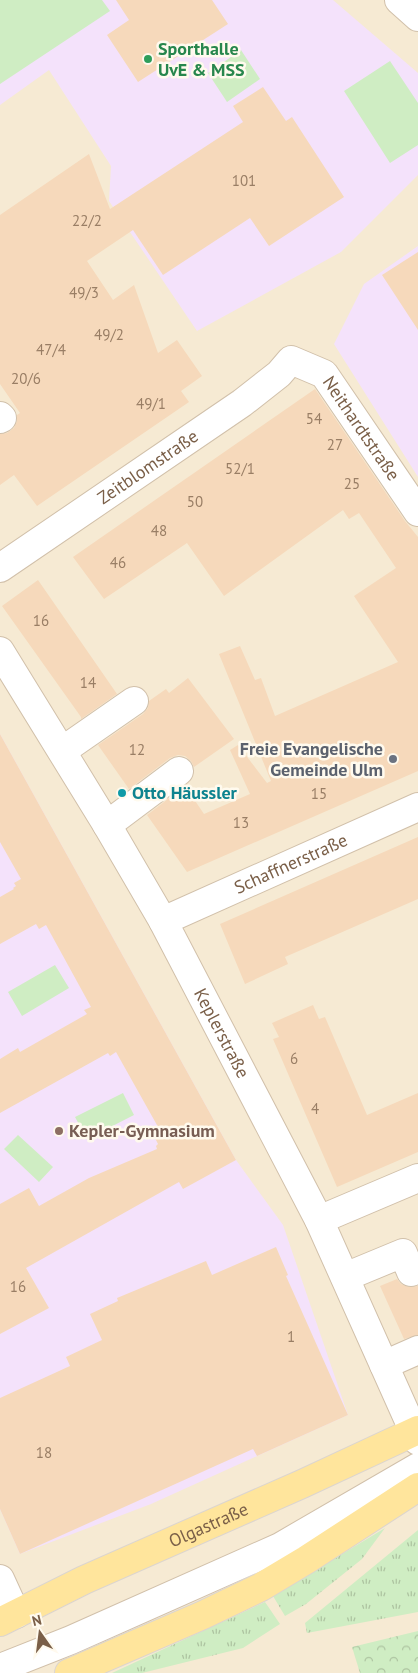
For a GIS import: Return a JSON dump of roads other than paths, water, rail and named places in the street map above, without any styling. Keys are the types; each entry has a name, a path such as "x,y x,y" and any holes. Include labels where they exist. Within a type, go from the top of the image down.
{"main road":[{"name":"Olgastraße","path":"8,1618 84,1580 302,1484 417,1439"},
{"path":"70,1673 203,1615 261,1587 418,1487"}],"street":[{"name":"Neithardtstraße","path":"291,360 324,374 418,512"},
{"name":"Zeitblomstraße","path":"0,568 249,398 279,374 291,360"},
{"name":"Keplerstraße","path":"0,651 107,825 163,921 318,1220 417,1439"},
{"path":"62,751 134,701"},
{"path":"107,825 180,771"},
{"name":"Schaffnerstraße","path":"163,921 418,807"},
{"path":"318,1220 418,1178"},
{"path":"344,1277 402,1253 411,1272"},
{"path":"384,1365 418,1350"},
{"path":"0,1650 258,1538 318,1507 417,1439"},
{"path":"0,1668 80,1636 280,1547 418,1467"},
{"path":"0,1579 8,1618"}],"place":[{"name":"Sporthalle UvE & MSS","path":"148,59"},
{"name":"Freie Evangelische Gemeinde Ulm","path":"393,759"},
{"name":"Otto Häussler","path":"122,793"},
{"name":"Kepler-Gymnasium","path":"59,1131"}]}
